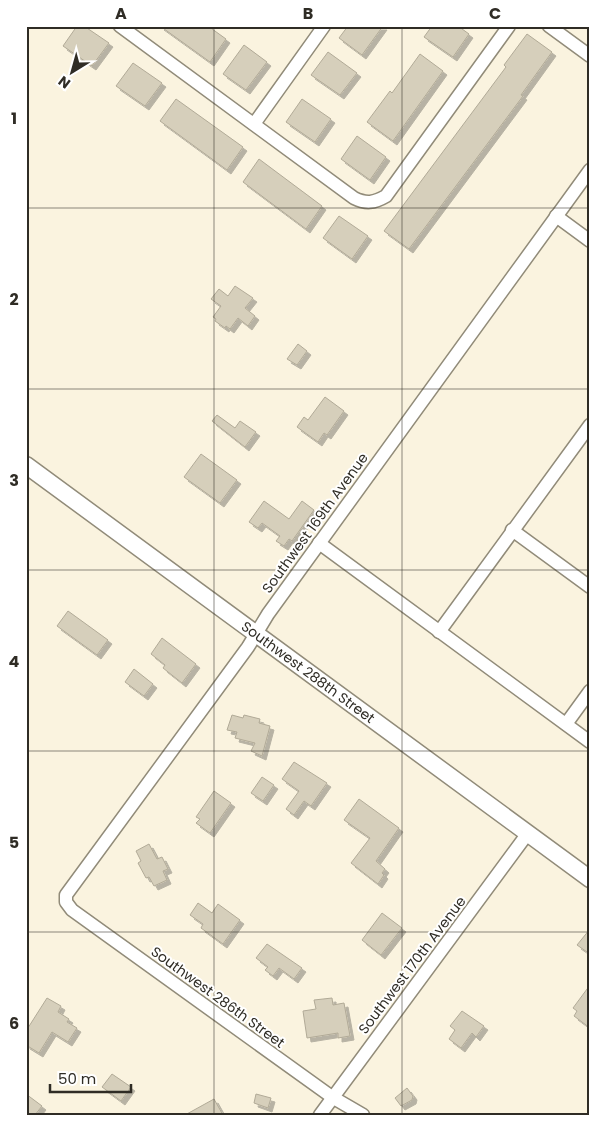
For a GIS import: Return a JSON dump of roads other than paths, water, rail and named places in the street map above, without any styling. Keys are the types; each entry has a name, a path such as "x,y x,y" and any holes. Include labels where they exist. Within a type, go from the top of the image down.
{"street":[{"path":"120,26 354,198 363,202 379,200 386,196 509,26"},
{"path":"254,124 324,26"},
{"path":"549,26 590,56"},
{"name":"Southwest 169th Avenue","path":"66,894 590,170"},
{"path":"556,216 590,241"},
{"path":"439,632 590,425"},
{"name":"Southwest 288th Street","path":"26,465 590,879"},
{"path":"512,530 590,587"},
{"path":"319,543 590,742"},
{"path":"566,724 590,691"},
{"name":"Southwest 170th Avenue","path":"320,1115 528,833"},
{"name":"Southwest 286th Street","path":"66,894 66,902 72,910 332,1097 363,1115"}]}
